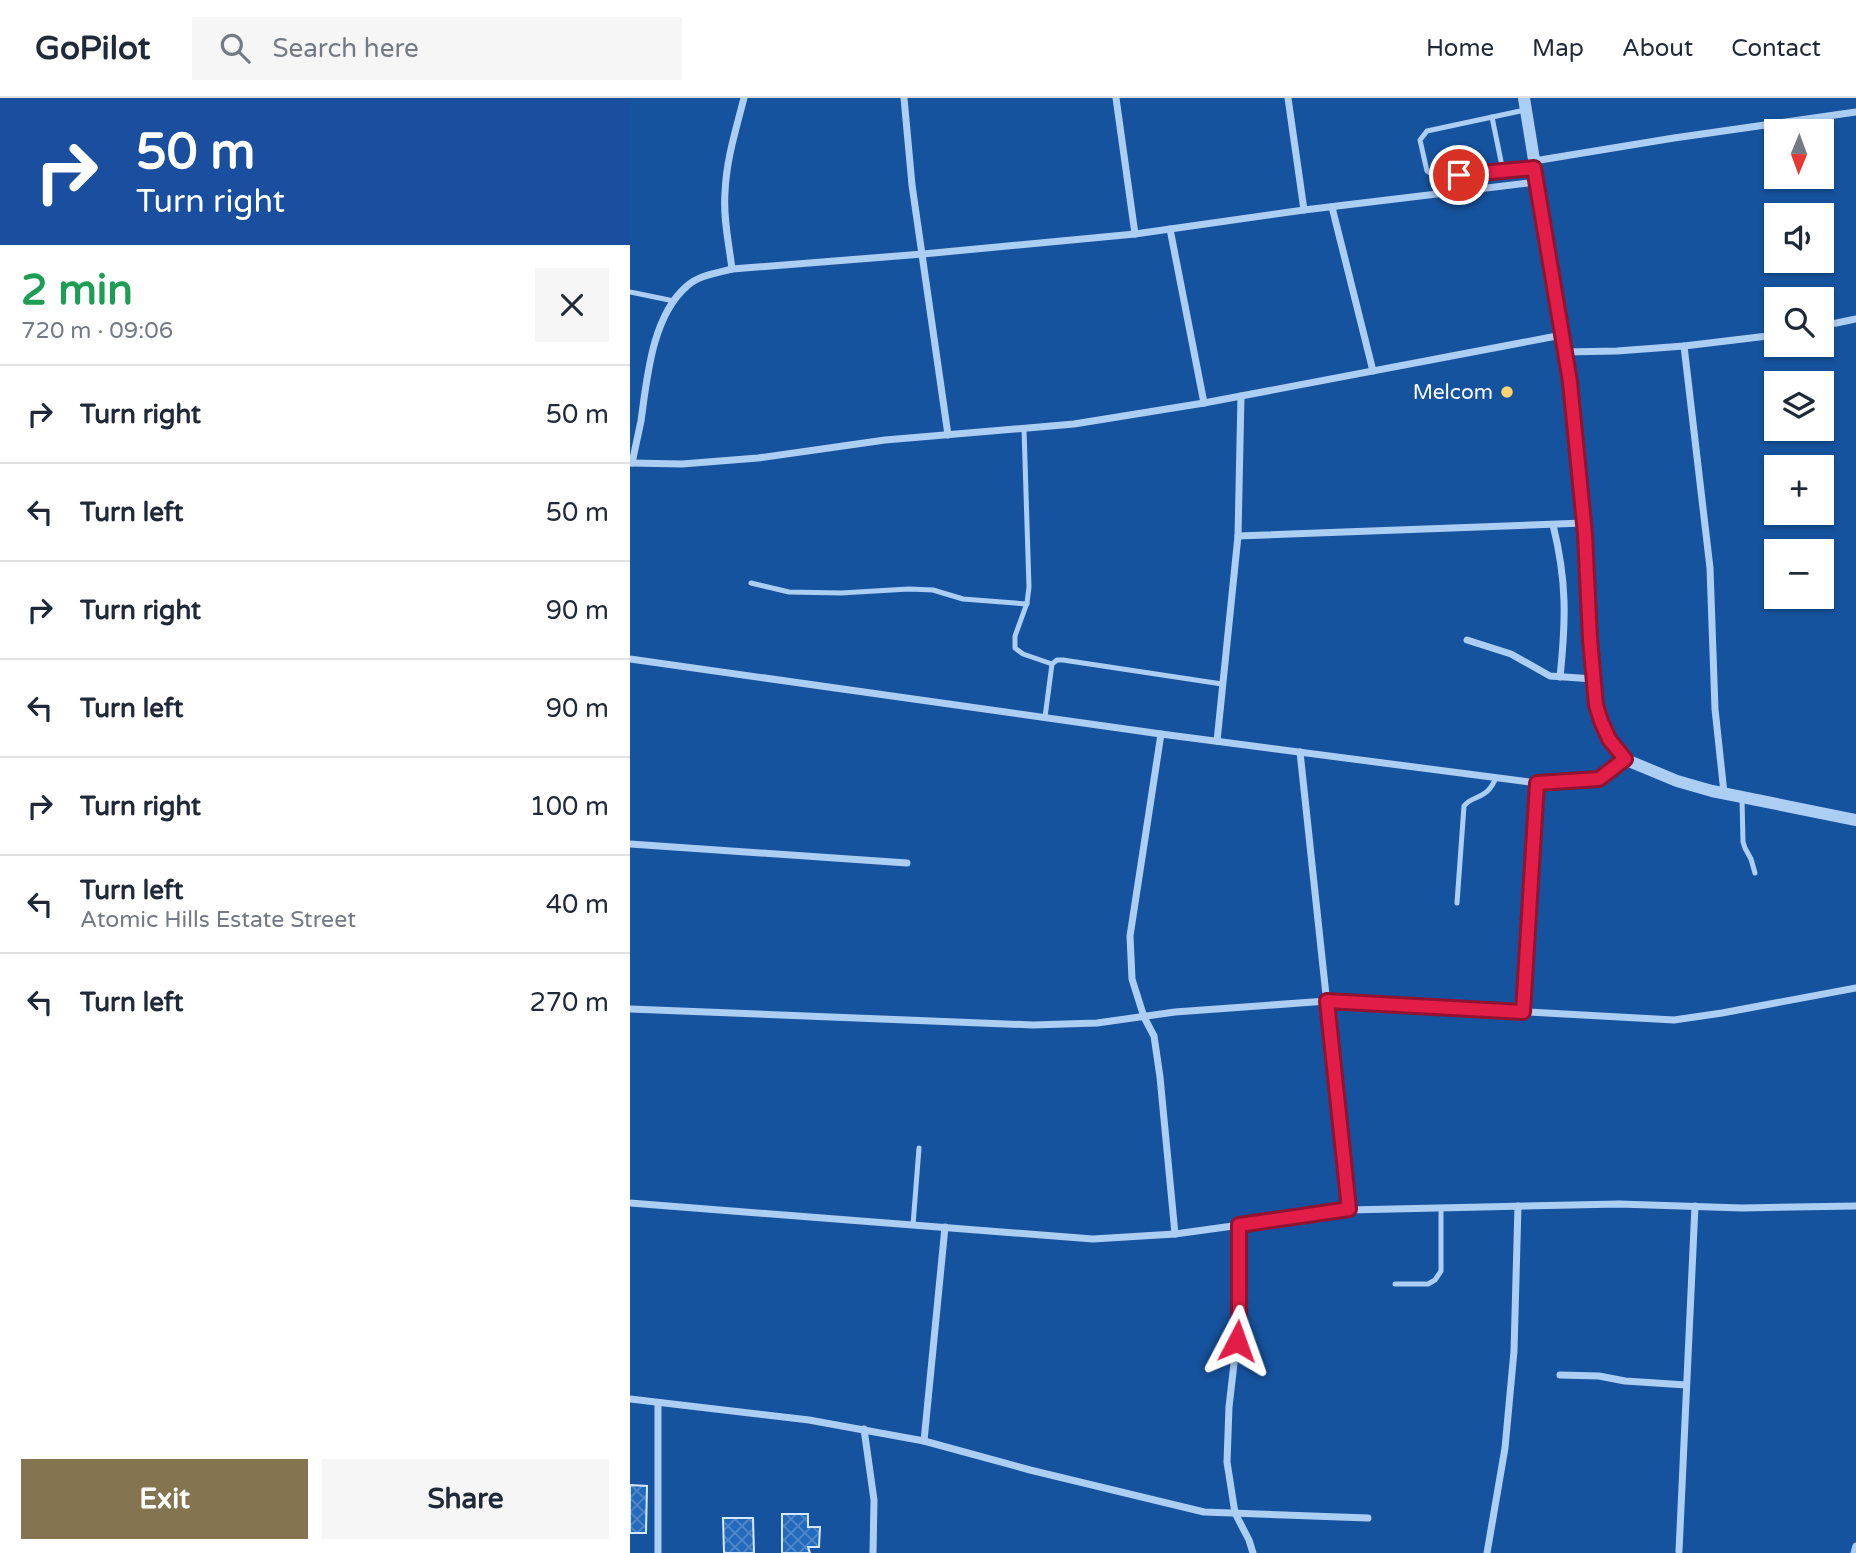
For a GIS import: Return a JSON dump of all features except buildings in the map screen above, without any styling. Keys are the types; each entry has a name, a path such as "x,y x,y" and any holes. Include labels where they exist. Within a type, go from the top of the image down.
{"street":[{"path":"732,269 724,193 730,153 744,98"},
{"path":"904,98 912,185 948,435"},
{"path":"1115,98 1135,234"},
{"path":"1288,98 1304,210"},
{"path":"1524,104 1570,382 1584,523 1596,705 1609,739 1625,759 1677,781 1856,820"},
{"path":"1534,165 1674,138 1856,111"},
{"path":"1536,182 1135,234 732,269 706,275 688,285 674,302 660,329 648,363 640,423 631,463 682,464 758,458 885,440 1074,424 1204,403 1562,335"},
{"path":"1332,207 1373,371"},
{"path":"1170,229 1204,403"},
{"path":"1834,324 1856,319"},
{"path":"1564,352 1684,346 1764,336"},
{"path":"1684,346 1710,568 1716,709 1724,793"},
{"path":"1217,741 1238,536 1241,396"},
{"path":"1238,536 1584,523"},
{"path":"1553,525 1563,570 1565,598 1560,677"},
{"path":"1467,640 1511,654 1550,676 1594,679"},
{"path":"630,659 1161,734 1537,783 1599,779 1625,759"},
{"path":"1161,734 1130,936 1132,979 1144,1017 1154,1036 1175,1234"},
{"path":"1300,752 1349,1209"},
{"path":"1523,1012 1537,783"},
{"path":"630,844 907,863"},
{"path":"630,1009 1033,1025 1097,1023 1175,1012 1327,1001 1674,1020 1856,988"},
{"path":"630,1203 1093,1239 1175,1234 1349,1209 1619,1204 1742,1208 1856,1206"},
{"path":"1487,1553 1505,1448 1513,1365 1518,1206"},
{"path":"1679,1551 1695,1206"},
{"path":"1239,1225 1239,1320 1229,1407 1227,1462 1235,1513 1253,1553"},
{"path":"924,1441 944,1227"},
{"path":"1560,1374 1686,1385"},
{"path":"630,1399 864,1429 924,1441 1204,1512 1368,1518"},
{"path":"658,1404 658,1553"},
{"path":"864,1429 874,1500 873,1553"},
{"path":"1854,1553 1856,1546"}],"lane":[{"path":"1524,104 1492,117 1427,131 1420,140 1427,171 1436,177 1503,171 1534,165"},
{"path":"1492,117 1503,171"},
{"path":"630,292 674,302"},
{"path":"1024,429 1029,587 1027,604 1015,636 1015,648 1023,654 1052,664"},
{"path":"751,583 789,592 933,590 963,599 1027,604"},
{"path":"1045,718 1052,664 1057,660 1222,684"},
{"path":"1457,903 1464,806 1469,799 1482,796 1489,790 1496,778"},
{"path":"1742,796 1743,842 1755,873"},
{"path":"913,1225 919,1148"},
{"path":"1395,1284 1428,1284 1435,1280 1441,1271 1441,1208"}],"place":[{"name":"Melcom","path":"1507,392"}],"route":[{"path":"1237,1341 1239,1225 1349,1209 1327,1001 1523,1012 1537,783 1599,779 1625,759 1609,739 1596,705 1585,534 1570,382 1534,168 1459,175"}]}
